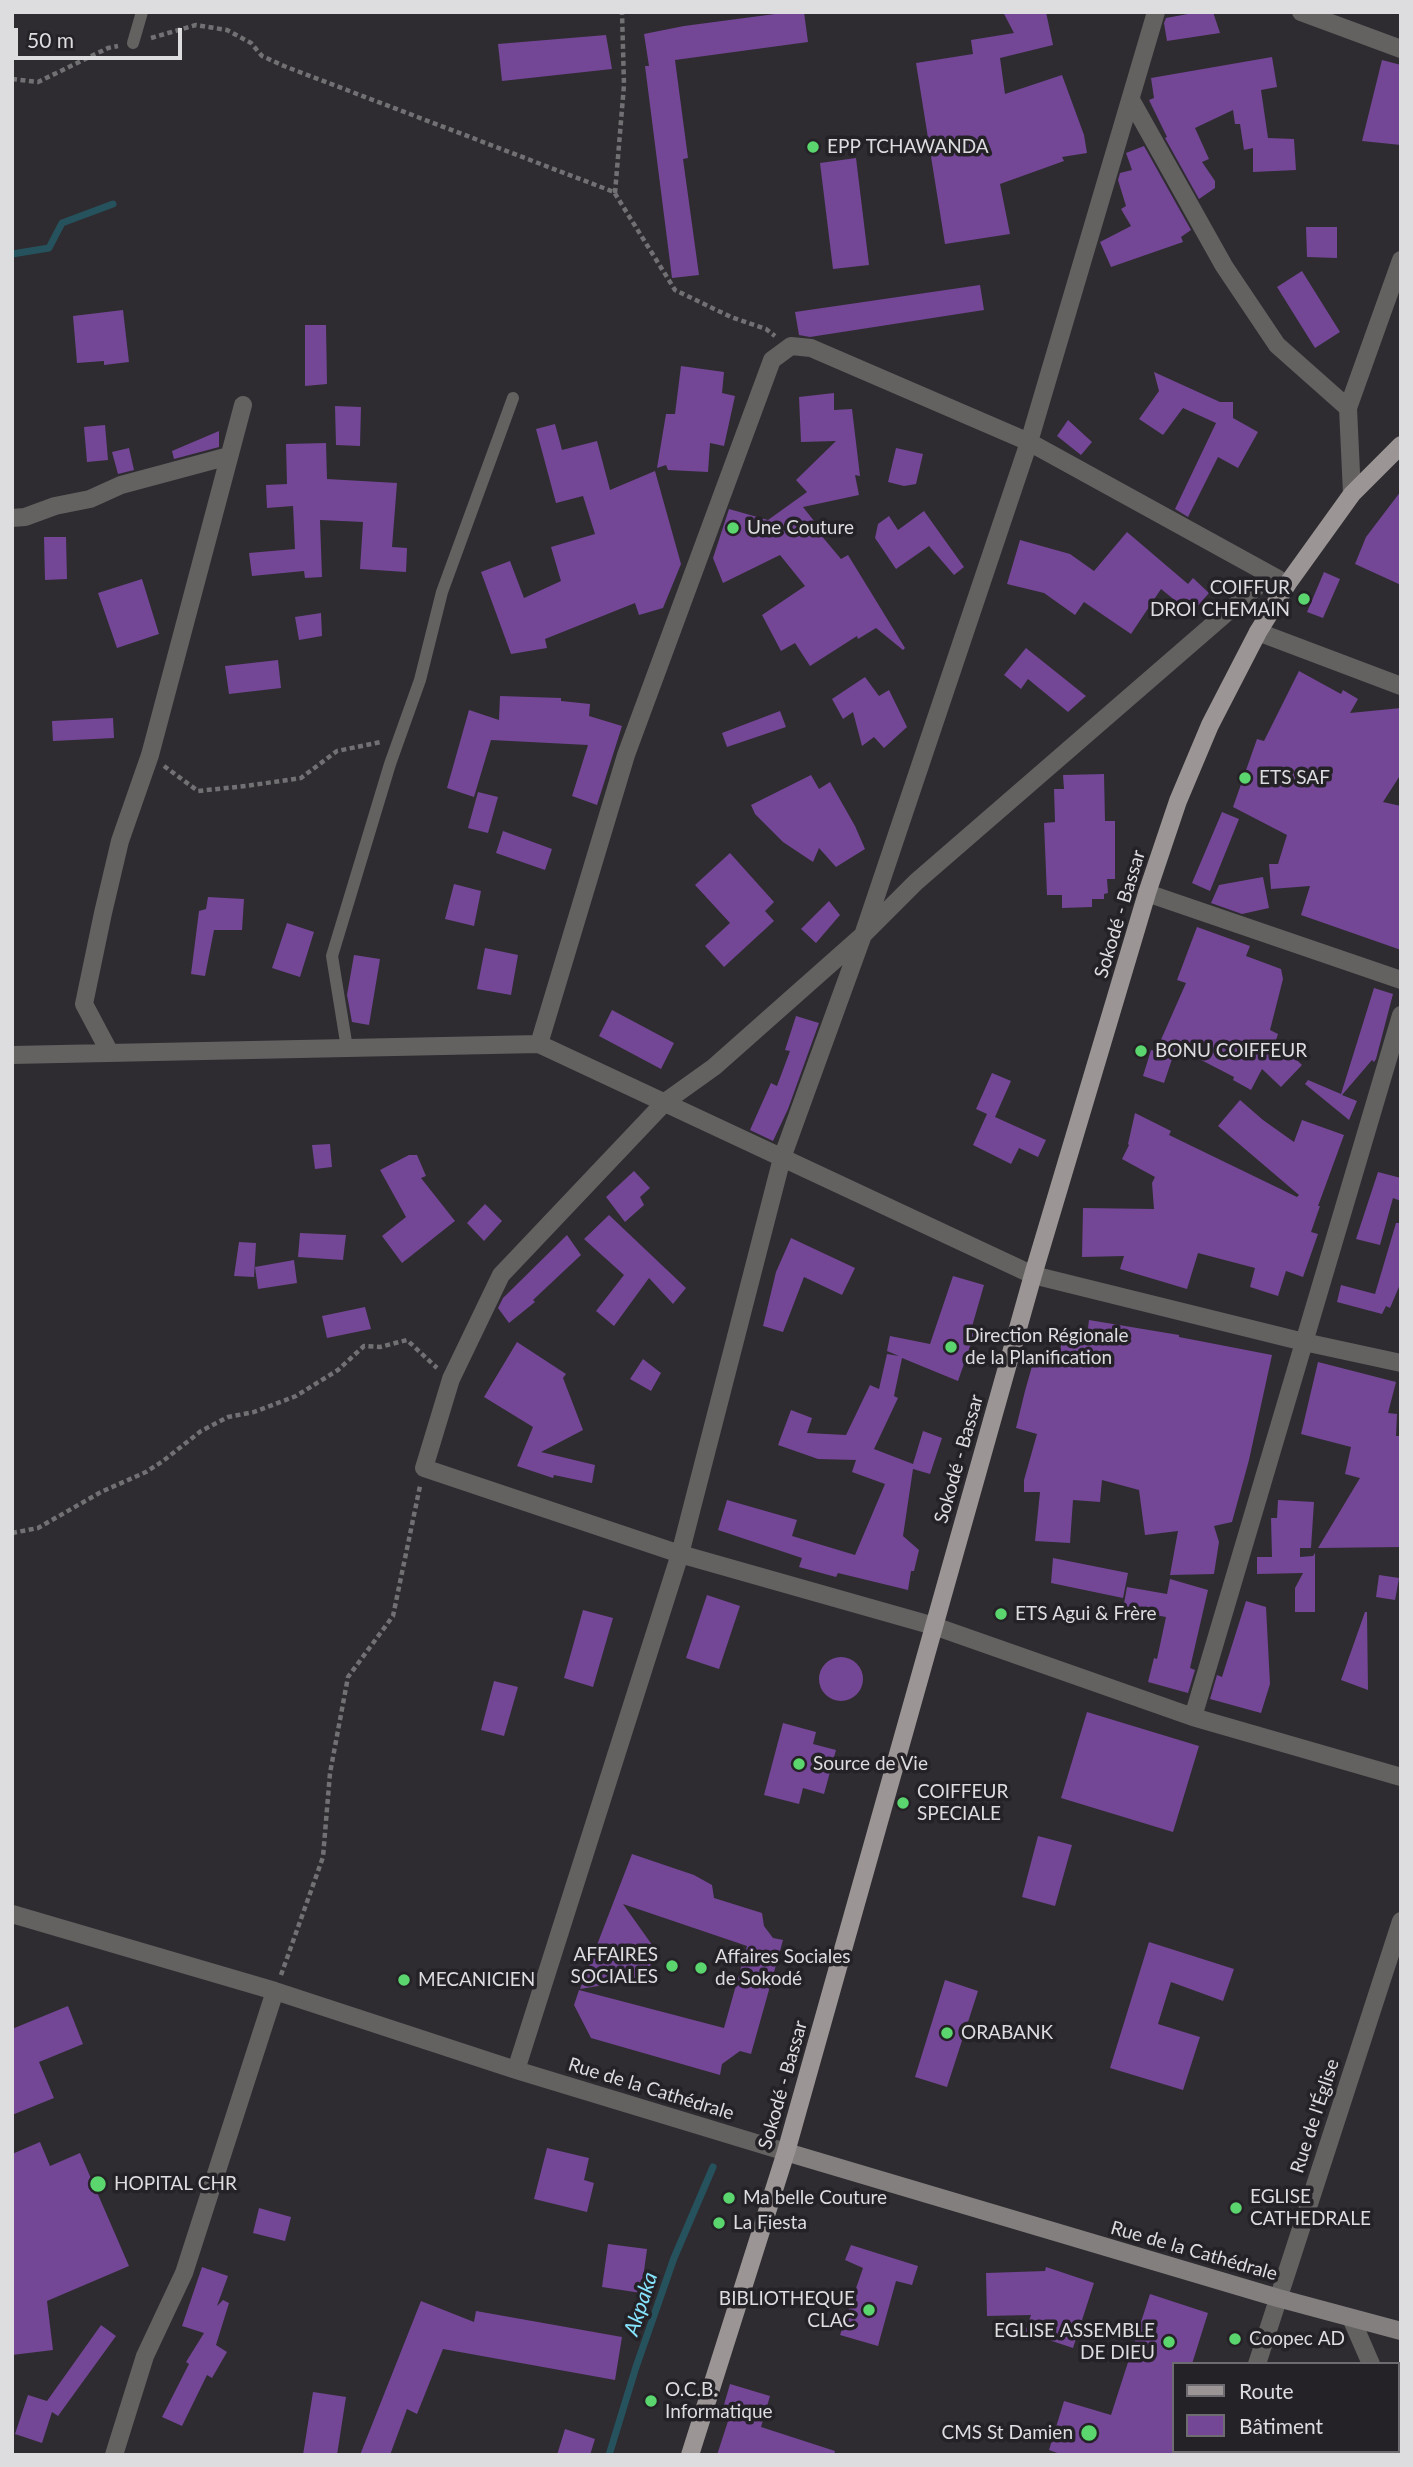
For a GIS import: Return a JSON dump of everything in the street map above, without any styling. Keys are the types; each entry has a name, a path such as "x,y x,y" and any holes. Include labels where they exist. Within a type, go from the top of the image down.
{"main road":[{"name":"Sokodé - Bassar","path":"690,2455 786,2152 1033,1275 1147,893 1193,763 1258,632 1288,583 1352,494 1401,445"}],"street":[{"path":"516,2070 680,1554 782,1158 863,935 1029,442 1156,12"},
{"path":"1301,12 1401,49"},
{"path":"1131,100 1224,266 1277,345 1348,408"},
{"path":"1352,494 1348,408 1401,260"},
{"path":"539,1044 625,755 772,360 791,346 811,348 1029,442 1269,576 1288,583"},
{"path":"110,1053 84,1004 120,841 150,755 243,405"},
{"path":"12,518 25,517 55,506 90,499 121,485 229,456"},
{"path":"1269,576 916,882 863,935 714,1067 665,1102 502,1275 451,1379 424,1468 680,1554 934,1626 1193,1717 1401,1777"},
{"path":"1258,632 1401,685"},
{"path":"1147,893 1401,980"},
{"path":"1193,1717 1401,1015"},
{"path":"12,1055 539,1044 1033,1275 1304,1342 1401,1363"},
{"name":"Rue de la Cathédrale","path":"12,1914 275,1992 516,2070 786,2152 1401,2332"},
{"name":"Rue de l'Église","path":"1258,2362 1401,1921"},
{"path":"114,2455 145,2356 184,2273 275,1992"},
{"path":"1351,2318 1370,2362"}],"lane":[{"path":"134,43 142,12"},
{"path":"347,1048 332,956 390,764 420,680 442,592 513,398"}],"path":[{"path":"615,195 624,85 622,12"},
{"path":"12,79 38,82 108,48 196,25 228,30 251,43 262,55 284,66 614,192 675,290 731,317 766,329 791,346"},
{"path":"150,755 198,791 300,778 337,751 382,742 390,764"},
{"path":"12,1533 38,1528 101,1492 146,1472 201,1431 228,1417 254,1412 296,1396 338,1370 364,1346 380,1347 407,1340 451,1379"},
{"path":"275,1992 323,1857 330,1773 348,1677 393,1616 424,1468"}],"building":[{"path":"804,12 808,42 675,60 688,158 683,159 699,275 672,278 645,66 649,66 644,34"},
{"path":"1003,12 1046,12 1053,45 1000,58 1005,94 1062,75 1084,135 1087,153 1062,157 1064,161 1000,184 1010,234 945,244 916,63 973,54 971,40 1014,33"},
{"path":"1213,12 1220,33 1167,41 1164,23 1166,18"},
{"path":"606,35 612,69 502,81 498,44"},
{"path":"1272,57 1277,87 1261,90 1268,138 1294,139 1296,170 1253,172 1253,148 1244,150 1240,124 1235,124 1233,110 1195,128 1209,159 1202,162 1215,181 1215,188 1199,199 1165,138 1167,137 1149,100 1154,98 1151,78"},
{"path":"1382,60 1401,65 1401,145 1362,141"},
{"path":"1144,146 1191,230 1181,237 1183,242 1111,267 1100,242 1131,226 1121,209 1126,206 1118,180 1120,173 1132,170 1126,153"},
{"path":"856,158 869,265 833,269 820,163"},
{"path":"1306,227 1337,227 1337,258 1307,257"},
{"path":"1302,271 1340,332 1315,348 1277,287"},
{"path":"980,285 984,310 810,337 799,335 795,312"},
{"path":"123,310 129,362 104,365 104,361 77,363 73,316"},
{"path":"305,325 326,325 327,384 305,386"},
{"path":"681,366 724,372 722,393 735,396 724,446 710,443 708,472 668,470 666,465 657,468 666,414 675,414"},
{"path":"1154,372 1220,402 1233,402 1233,418 1258,432 1238,468 1218,457 1188,517 1175,509 1216,423 1183,408 1163,435 1139,419 1159,391"},
{"path":"834,393 834,410 852,409 860,476 855,475 859,495 803,507 818,526 815,528 841,559 848,555 905,648 903,650 876,628 858,639 857,636 810,666 795,643 781,651 762,615 805,586 780,555 723,583 713,558 729,509 768,520 807,492 796,480 836,441 801,442 799,397"},
{"path":"335,406 361,407 360,446 336,445"},
{"path":"1068,420 1092,442 1081,455 1057,436"},
{"path":"555,424 562,450 597,441 610,490 655,471 681,564 663,608 639,615 635,603 545,639 547,648 511,654 481,572 510,561 524,598 561,581 551,547 595,534 583,496 556,503 536,429"},
{"path":"105,425 108,460 87,462 84,427"},
{"path":"219,431 219,447 174,459 172,451"},
{"path":"326,443 327,479 397,483 392,547 407,548 406,572 360,569 363,522 320,520 322,577 305,578 304,571 252,576 249,553 295,549 293,506 267,508 266,485 287,484 286,444"},
{"path":"129,448 134,470 118,474 112,452"},
{"path":"896,448 923,454 916,484 904,486 888,482"},
{"path":"1401,491 1401,585 1355,564 1366,537"},
{"path":"924,511 964,567 954,575 929,546 896,569 875,538 878,524 889,516 898,530"},
{"path":"1127,532 1188,584 1193,578 1209,593 1193,611 1184,604 1182,606 1161,589 1131,634 1084,602 1075,615 1044,593 1007,584 1020,540 1070,554 1094,571"},
{"path":"44,537 66,537 67,579 45,580"},
{"path":"1324,572 1340,579 1323,618 1307,612"},
{"path":"142,579 159,634 117,648 98,593"},
{"path":"321,613 322,636 299,640 295,617"},
{"path":"1026,648 1086,696 1068,712 1028,679 1021,689 1004,675"},
{"path":"278,660 281,688 229,694 225,666"},
{"path":"1299,671 1341,694 1343,690 1358,699 1350,713 1401,708 1401,774 1383,802 1401,806 1401,950 1301,915 1310,886 1271,889 1269,864 1278,864 1287,835 1233,807 1257,739 1264,741"},
{"path":"865,677 879,696 889,690 907,727 884,748 874,737 862,746 853,712 843,719 832,699"},
{"path":"500,696 561,698 561,701 590,704 589,716 622,726 597,805 572,796 588,745 491,740 474,797 447,788 469,710 499,720"},
{"path":"780,711 786,727 727,747 722,733"},
{"path":"113,718 114,738 53,741 52,721"},
{"path":"1104,774 1105,821 1115,821 1115,879 1107,879 1108,893 1104,894 1104,899 1092,899 1092,907 1062,908 1062,895 1047,895 1044,823 1055,822 1054,789 1064,789 1063,775"},
{"path":"811,775 819,789 830,782 865,849 836,867 819,848 813,862 783,842 755,814 751,805"},
{"path":"478,792 498,797 488,833 468,828"},
{"path":"1222,812 1239,819 1210,891 1192,883"},
{"path":"503,831 552,849 545,870 496,853"},
{"path":"730,853 774,902 765,911 774,921 724,967 705,946 730,923 695,885"},
{"path":"1263,877 1269,908 1242,914 1211,903 1219,885"},
{"path":"454,884 481,891 474,926 445,919"},
{"path":"208,897 244,899 242,930 214,930 205,976 191,974 199,911 206,909"},
{"path":"829,901 840,915 816,943 801,929"},
{"path":"287,923 314,932 300,977 272,968"},
{"path":"1197,927 1250,946 1246,956 1281,969 1283,979 1270,1030 1278,1034 1276,1040 1302,1065 1281,1087 1262,1069 1251,1090 1233,1080 1234,1077 1176,1047 1164,1083 1143,1076 1151,1050 1156,1051 1186,983 1177,980"},
{"path":"485,948 518,955 511,995 477,989"},
{"path":"354,955 380,959 369,1025 352,1022 347,995"},
{"path":"1374,988 1393,994 1376,1059 1374,1062 1372,1060 1342,1095 1357,1101 1349,1120 1305,1084 1308,1080 1341,1094"},
{"path":"612,1010 674,1043 661,1069 599,1036"},
{"path":"796,1016 819,1023 788,1109 773,1141 750,1130 771,1083 777,1086 790,1051 785,1050"},
{"path":"992,1073 1011,1081 995,1117 1046,1140 1038,1157 1019,1148 1011,1164 973,1145 987,1114 976,1109"},
{"path":"1240,1100 1294,1142 1302,1120 1344,1135 1318,1206 1311,1232 1318,1234 1303,1277 1286,1271 1278,1296 1250,1287 1255,1268 1198,1253 1187,1289 1120,1269 1124,1256 1082,1257 1083,1208 1154,1209 1152,1183 1155,1177 1122,1159 1129,1145 1135,1113 1171,1131 1169,1135 1297,1197 1299,1195 1218,1126"},
{"path":"330,1144 332,1167 315,1169 312,1145"},
{"path":"409,1155 417,1155 426,1176 421,1178 455,1221 402,1263 382,1236 406,1217 380,1170"},
{"path":"634,1171 650,1188 640,1197 644,1205 625,1222 606,1197"},
{"path":"1378,1172 1401,1178 1401,1201 1393,1198 1380,1245 1356,1239"},
{"path":"485,1204 502,1221 484,1241 467,1223"},
{"path":"609,1215 686,1288 673,1304 649,1278 614,1326 596,1311 624,1275 584,1239"},
{"path":"1396,1223 1401,1223 1401,1282 1390,1308 1386,1306 1382,1314 1337,1302 1341,1285 1375,1294"},
{"path":"300,1233 346,1235 343,1260 298,1257"},
{"path":"567,1235 581,1255 533,1300 535,1302 509,1323 498,1308 503,1298"},
{"path":"791,1238 855,1268 842,1295 804,1277 783,1332 763,1326 776,1272"},
{"path":"239,1242 256,1243 254,1277 234,1276"},
{"path":"294,1260 297,1283 258,1289 255,1267"},
{"path":"953,1276 984,1285 971,1330 975,1332 958,1381 902,1358 894,1396 898,1398 874,1449 913,1464 923,1431 942,1438 930,1474 913,1469 903,1536 919,1550 914,1571 911,1571 908,1590 838,1573 836,1577 799,1567 802,1558 718,1530 727,1500 797,1520 792,1536 855,1555 885,1484 852,1472 856,1460 818,1459 778,1445 791,1410 812,1418 807,1433 846,1435 870,1385 879,1389 887,1354 899,1356 887,1351 890,1336 930,1344"},
{"path":"365,1307 371,1329 327,1338 322,1316"},
{"path":"1089,1320 1179,1335 1272,1355 1232,1522 1214,1526 1219,1542 1214,1574 1170,1575 1178,1531 1145,1535 1139,1490 1102,1480 1100,1502 1073,1500 1070,1543 1035,1541 1040,1492 1024,1492 1024,1480 1037,1434 1016,1428 1025,1391 1036,1352 1057,1359 1066,1329 1087,1336"},
{"path":"517,1342 566,1374 563,1378 583,1430 541,1452 595,1465 592,1483 554,1475 553,1478 517,1466 533,1427 484,1397"},
{"path":"643,1359 661,1373 651,1391 630,1379"},
{"path":"1318,1362 1396,1382 1388,1413 1397,1414 1396,1436 1401,1436 1401,1547 1318,1548 1360,1478 1345,1474 1351,1447 1301,1434"},
{"path":"1278,1500 1314,1502 1311,1548 1300,1548 1300,1557 1313,1556 1315,1553 1315,1612 1295,1612 1295,1588 1303,1573 1257,1574 1257,1557 1272,1557 1271,1518 1277,1518"},
{"path":"1053,1558 1128,1573 1123,1598 1051,1583"},
{"path":"1379,1575 1399,1578 1395,1600 1376,1597"},
{"path":"1170,1579 1208,1590 1190,1668 1195,1670 1188,1693 1148,1682 1154,1658 1157,1659 1166,1617 1123,1609 1127,1587 1167,1594"},
{"path":"707,1595 740,1606 719,1669 686,1658"},
{"path":"1246,1601 1266,1607 1270,1684 1261,1713 1210,1699 1217,1675 1222,1677"},
{"path":"583,1610 613,1618 593,1687 564,1678"},
{"path":"1367,1612 1368,1690 1341,1680"},
{"path":"841,1657 850,1658 857,1663 862,1670 862,1688 857,1695 850,1700 841,1701 832,1700 825,1695 820,1688 819,1679 820,1670 825,1663 832,1658"},
{"path":"494,1681 518,1687 504,1736 481,1730"},
{"path":"1087,1712 1199,1746 1173,1832 1061,1798"},
{"path":"783,1723 816,1732 813,1744 836,1750 824,1794 803,1788 799,1804 764,1795"},
{"path":"1038,1836 1072,1845 1055,1906 1022,1897"},
{"path":"632,1854 694,1875 712,1885 714,1898 762,1913 764,1926 773,1938 783,1940 751,2054 740,2051 722,2064 720,2075 591,2038 574,2005 579,1990 724,2028 747,1946 623,1904 655,1949 647,1978 580,1989"},
{"path":"1149,1942 1234,1969 1223,2001 1171,1982 1158,2024 1200,2037 1183,2090 1110,2068"},
{"path":"945,1980 978,1991 947,2087 915,2077"},
{"path":"68,2006 83,2044 39,2062 54,2098 12,2115 12,2029"},
{"path":"40,2142 50,2166 80,2153 129,2266 47,2301 53,2350 12,2355 12,2154"},
{"path":"547,2148 589,2158 584,2180 594,2183 587,2212 534,2199"},
{"path":"259,2208 291,2217 285,2241 253,2233"},
{"path":"608,2244 647,2249 641,2293 602,2287"},
{"name":"BIBLIOTHEQUE CLAC","path":"851,2245 918,2266 912,2285 896,2281 878,2346 840,2335 863,2268 845,2260"},
{"path":"202,2267 228,2276 217,2306 223,2300 229,2303 216,2345 227,2352 212,2378 207,2375 182,2426 162,2417 189,2364 186,2362 204,2333 182,2326"},
{"path":"1046,2267 1094,2283 1073,2348 1025,2332 1031,2315 987,2316 986,2273 1045,2271"},
{"path":"1150,2294 1208,2313 1193,2362 1172,2362 1173,2455 1063,2455 1049,2450 1064,2401 1111,2415"},
{"path":"421,2301 474,2322 476,2311 622,2337 615,2380 443,2349 417,2414 407,2409 390,2455 360,2455"},
{"path":"101,2325 116,2336 58,2416 52,2412 42,2443 15,2434 28,2395 47,2401"},
{"path":"730,2384 770,2396 761,2427 835,2451 834,2455 717,2455 729,2418 721,2415"},
{"path":"313,2392 346,2397 337,2455 303,2455"},
{"path":"565,2429 595,2439 590,2455 557,2455"}],"waterway":[{"path":"12,254 49,248 62,223 113,204"},
{"name":"Akpaka","path":"609,2455 674,2258 713,2167"}],"place":[{"name":"EPP TCHAWANDA","path":"813,147"},
{"name":"Une Couture","path":"733,528"},
{"name":"COIFFUR DROI CHEMAIN","path":"1304,599"},
{"name":"ETS SAF","path":"1245,778"},
{"name":"BONU COIFFEUR","path":"1141,1051"},
{"name":"Direction Régionale de la Planification","path":"951,1347"},
{"name":"ETS Agui & Frère","path":"1001,1614"},
{"name":"Source de Vie","path":"799,1764"},
{"name":"COIFFEUR SPECIALE","path":"903,1803"},
{"name":"AFFAIRES SOCIALES","path":"672,1966"},
{"name":"Affaires Sociales de Sokodé","path":"701,1968"},
{"name":"MECANICIEN","path":"404,1980"},
{"name":"ORABANK","path":"947,2033"},
{"name":"HOPITAL CHR","path":"98,2184"},
{"name":"Ma belle Couture","path":"729,2198"},
{"name":"EGLISE CATHEDRALE","path":"1236,2208"},
{"name":"La Fiesta","path":"719,2223"},
{"name":"BIBLIOTHEQUE CLAC","path":"869,2310"},
{"name":"Coopec AD","path":"1235,2339"},
{"name":"EGLISE ASSEMBLE DE DIEU","path":"1169,2342"},
{"name":"O.C.B. Informatique","path":"651,2401"},
{"name":"CMS St Damien","path":"1089,2433"}]}
